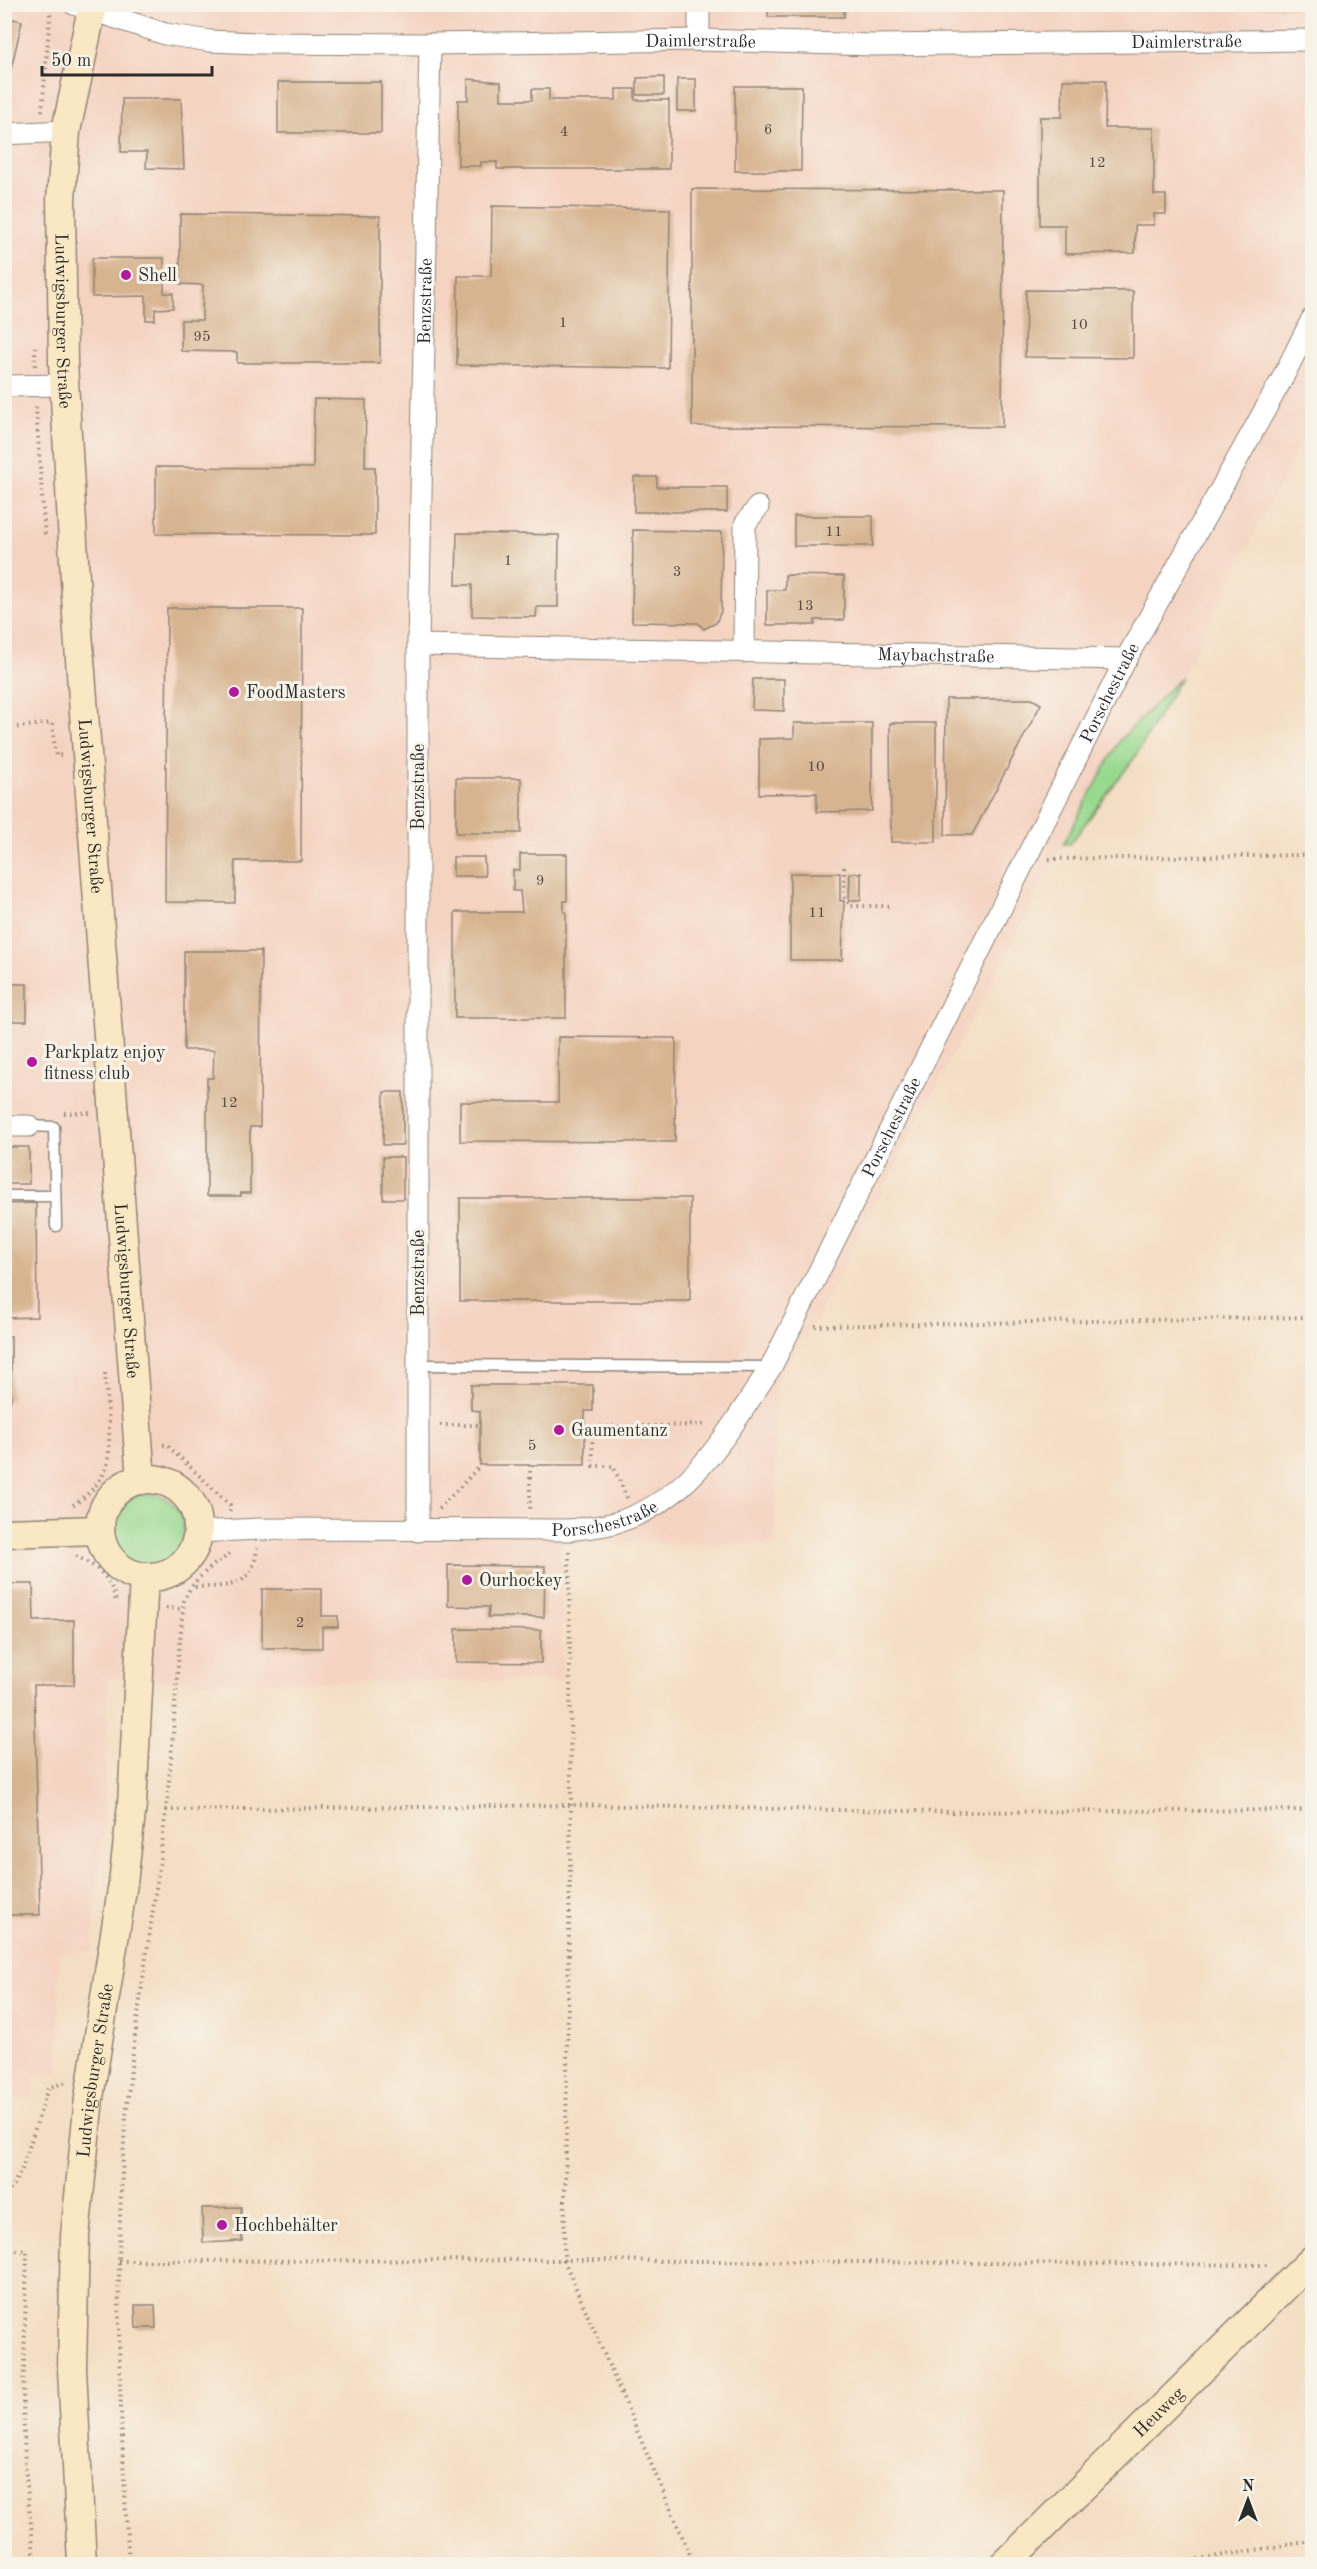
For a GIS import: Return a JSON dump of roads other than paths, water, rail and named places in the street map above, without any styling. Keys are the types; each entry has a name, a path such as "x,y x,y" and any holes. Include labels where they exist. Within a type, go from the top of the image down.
{"main road":[{"name":"Ludwigsburger Straße","path":"86,7 66,131 61,199 64,385 78,632 141,1480"},
{"path":"150,1479 168,1483 184,1493 197,1515 198,1532 190,1555 182,1565 167,1574 144,1576 127,1571 117,1565 103,1544 100,1530 106,1506 114,1494 126,1485 141,1480 150,1479"},
{"path":"4,1533 72,1519 100,1530"},
{"name":"Ludwigsburger Straße","path":"82,2565 72,2369 75,2236 88,2098 120,1906 132,1804 144,1576"},
{"name":"Heuweg","path":"1005,2565 1310,2263"}],"street":[{"path":"699,4 699,40"},
{"name":"Daimlerstraße","path":"86,7 165,34 210,41 430,44 699,40 873,45 1312,40"},
{"name":"Benzstraße","path":"418,1531 418,645 430,44"},
{"path":"4,134 66,131"},
{"name":"Porschestraße","path":"198,1532 259,1529 568,1530 614,1523 654,1507 682,1486 713,1455 771,1367 1126,659 1282,379 1312,319"},
{"path":"4,386 64,385"},
{"path":"744,652 745,524 758,507"},
{"name":"Maybachstraße","path":"418,645 1126,659"},
{"path":"4,1126 29,1126"}],"lane":[{"path":"29,1126 54,1127 56,1226"},
{"path":"4,1196 56,1196"},
{"path":"418,1365 771,1367"}],"place":[{"name":"Shell","path":"126,275"},
{"name":"FoodMasters","path":"234,692"},
{"name":"Parkplatz enjoy fitness club","path":"32,1062"},
{"name":"Gaumentanz","path":"559,1430"},
{"name":"Ourhockey","path":"467,1580"},
{"name":"Hochbehälter","path":"222,2225"}]}
